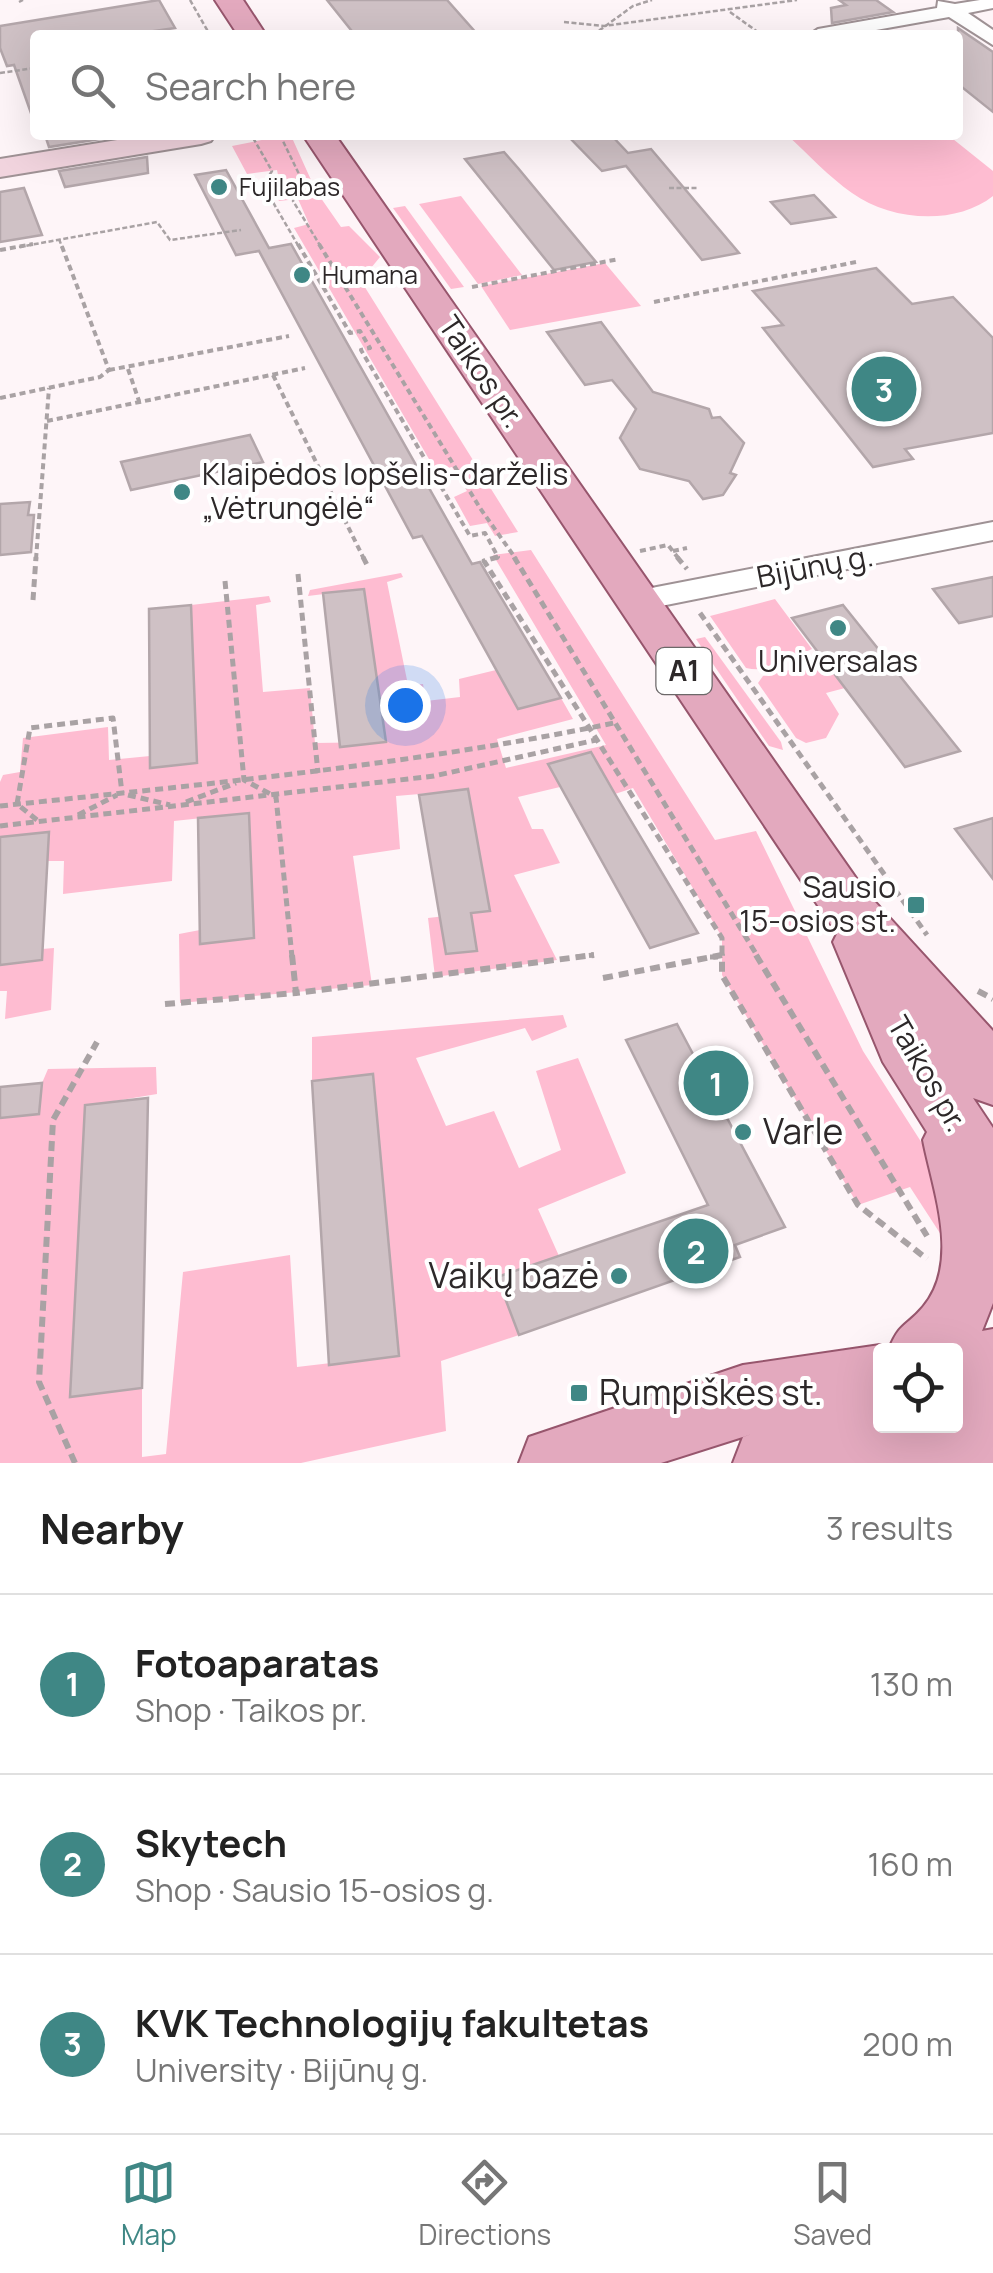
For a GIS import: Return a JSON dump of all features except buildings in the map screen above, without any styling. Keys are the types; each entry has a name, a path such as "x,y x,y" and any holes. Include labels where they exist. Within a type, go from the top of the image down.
{"main road":[{"path":"229,0 249,30"},
{"name":"Taikos pr.","path":"322,140 845,906 960,1032 970,1095 993,1182"},
{"path":"929,1343 949,1329 979,1253 970,1095"},
{"path":"963,1368 993,1363"},
{"path":"565,1461 743,1400 873,1375"},
{"path":"769,1463 993,1430"},
{"path":"565,1461 651,1463"}],"street":[{"path":"839,30 944,5 993,2"},
{"path":"944,5 993,38"},
{"path":"0,168 171,140"},
{"name":"Bijūnų g.","path":"636,601 993,531"}],"path":[{"path":"190,0 207,30"},
{"path":"599,30 632,6 652,0"},
{"path":"564,22 604,26 730,12 796,0"},
{"path":"730,12 755,30"},
{"path":"0,73 30,69"},
{"path":"254,140 272,171 263,184 350,332 360,331 370,348 361,350 470,536 485,533 498,558 484,560 722,938 722,975 858,1205 935,1265 933,1253"},
{"path":"282,140 300,176 293,202 931,1241"},
{"path":"670,188 696,188"},
{"path":"0,250 157,222 170,240 241,230"},
{"path":"60,240 109,370"},
{"path":"472,287 619,259"},
{"path":"654,302 856,262"},
{"path":"0,398 100,377 109,370 289,336"},
{"path":"47,421 305,368"},
{"path":"128,369 139,401"},
{"path":"273,375 368,567"},
{"path":"33,600 49,388"},
{"path":"673,551 687,548"},
{"path":"298,574 318,772"},
{"path":"225,581 244,780"},
{"path":"711,610 697,613 928,936"},
{"path":"16,804 30,728 113,718 122,793"},
{"path":"0,806 318,772 614,723"},
{"path":"0,826 434,776 596,740"},
{"path":"72,818 122,793 175,806 244,780 276,797"},
{"path":"276,797 296,993"},
{"path":"16,804 38,822"},
{"path":"165,1004 296,993 594,955"},
{"path":"603,978 722,955"},
{"path":"74,1463 40,1382 53,1120 97,1042"}],"shaded area":[{"path":"262,140 293,140 316,191 341,227 349,226 380,257 371,268 356,273 518,532 495,536 487,523 470,526 454,497 467,491 452,467 436,471 294,228 309,224 298,199 279,201 270,185 278,175 277,170 247,174 232,146"},
{"path":"792,140 954,140 993,171 993,196 978,206 942,216 904,214 868,202 827,173"},
{"path":"461,196 522,275 478,284 419,204"},
{"path":"405,206 464,287 451,289 393,208"},
{"path":"605,263 641,306 510,330 481,286"},
{"path":"531,550 715,840 756,831 863,1051 950,1187 947,1244 910,1187 858,1205 722,975 722,937 633,788 615,794 591,753 548,764 560,787 518,797 532,829 543,829 560,863 514,875 557,960 435,977 428,918 490,911 467,790 396,796 400,849 353,856 372,985 180,1003 179,934 200,930 200,944 254,938 249,813 174,821 172,881 63,894 64,861 47,861 49,833 0,837 0,782 3,775 20,772 23,738 108,727 109,760 150,756 151,768 196,763 191,605 269,596 271,602 256,605 263,692 310,688 315,743 385,742 364,589 308,596 310,590 401,573 403,577 387,582 408,685 423,684 426,701 460,697 459,679 496,670 518,709 561,698 573,719 497,739 506,768 606,745 493,555"},
{"path":"775,599 812,649 772,667 746,668 710,616"},
{"path":"705,637 783,750 769,746 696,639"},
{"path":"826,662 845,688 826,693 839,714 826,738 806,743 796,738 758,683 763,676"},
{"path":"54,948 51,1010 5,1019 7,991 0,991 0,965 41,960 42,949"},
{"path":"563,1015 567,1027 532,1041 525,1028 416,1058 446,1126 494,1111 519,1168 561,1150 536,1071 578,1058 626,1173 538,1209 559,1256 497,1277 519,1335 441,1361 446,1431 301,1463 0,1463 0,1118 39,1114 42,1083 48,1069 156,1067 157,1094 85,1106 70,1396 142,1388 142,1457 166,1454 183,1272 290,1255 297,1367 399,1355 373,1075 312,1081 312,1037"}],"place":[{"name":"Fujilabas","path":"219,187"},
{"name":"Humana","path":"302,275"},
{"name":"KVK Technologijų fakultetas","path":"884,389"},
{"name":"Klaipėdos lopšelis-darželis „Vėtrungėlė“","path":"182,492"},
{"name":"Universalas","path":"838,628"},
{"name":"Sausio 15-osios st.","path":"916,905"},
{"name":"Fotoaparatas","path":"716,1083"},
{"name":"Varle","path":"743,1132"},
{"name":"Skytech","path":"696,1251"},
{"name":"Vaikų bazė","path":"619,1276"},
{"name":"Rumpiškės st.","path":"579,1393"}]}
